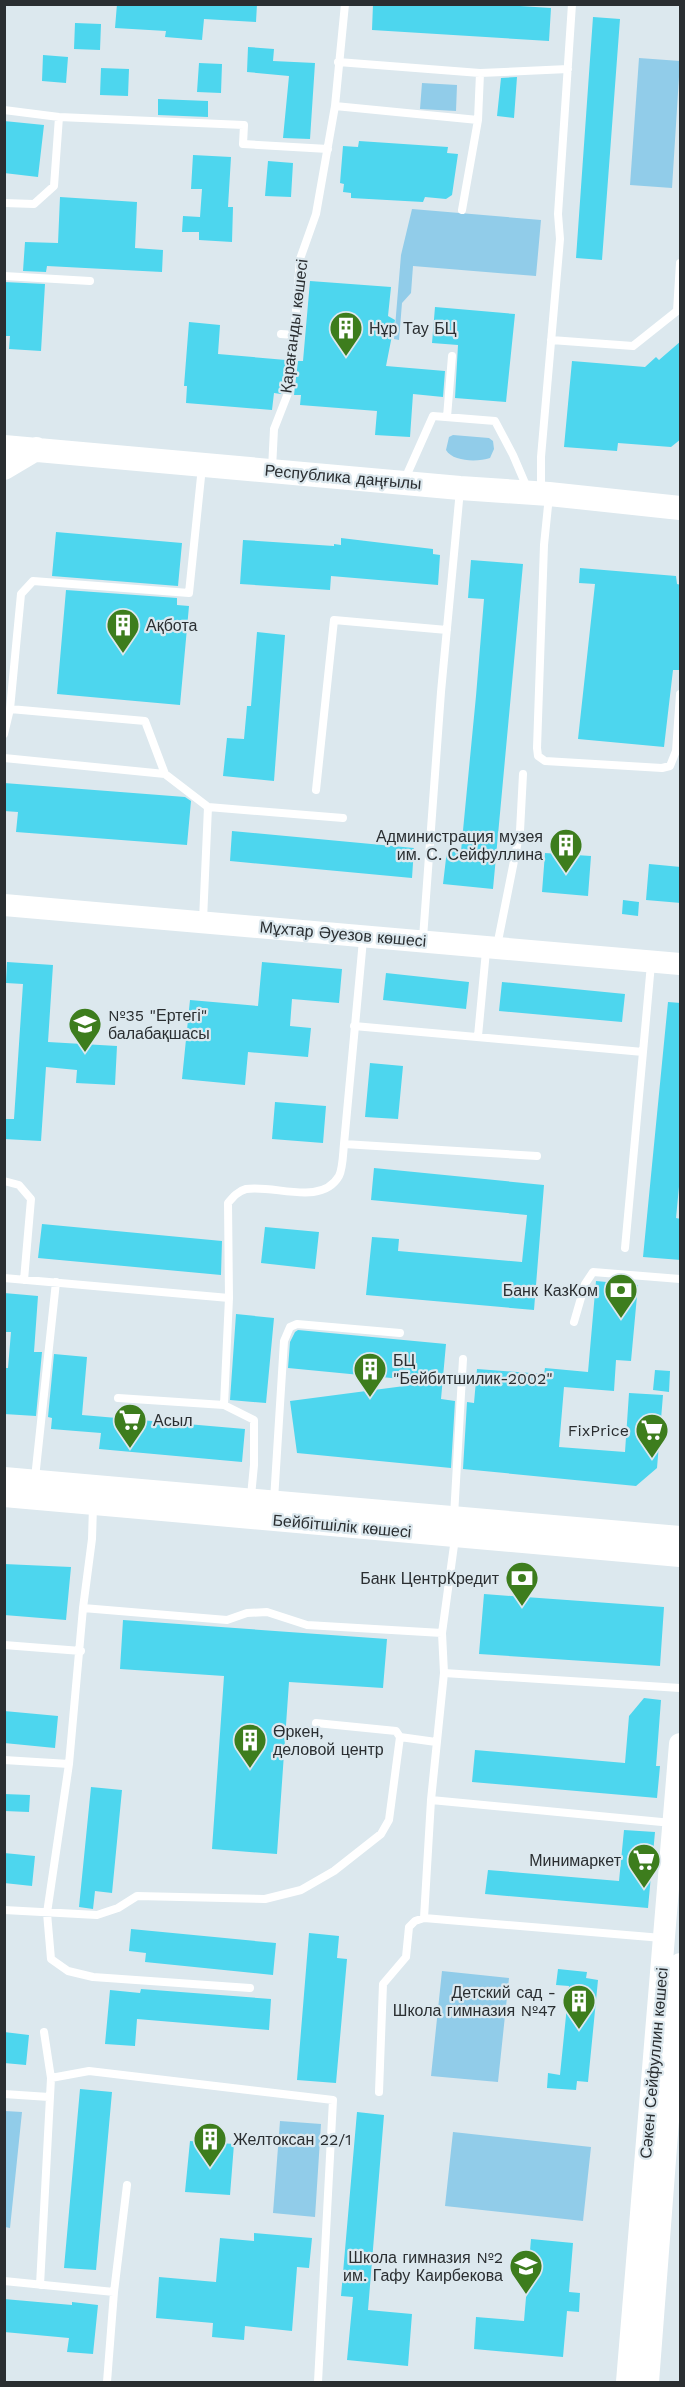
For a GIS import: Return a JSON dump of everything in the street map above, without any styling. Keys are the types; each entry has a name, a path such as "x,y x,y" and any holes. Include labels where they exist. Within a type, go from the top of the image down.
{"main road":[{"name":"Республика даңғылы","path":"4,447 681,508"},
{"path":"4,468 36,449"},
{"name":"Мұхтар Әуезов көшесі","path":"4,905 681,964"},
{"name":"Бейбітшілік көшесі","path":"4,1478 274,1502 681,1556"},
{"name":"Бейбітшілік көшесі","path":"4,1496 93,1504 454,1527 681,1537"},
{"name":"Сәкен Сейфуллин көшесі","path":"627,2382 681,1744"},
{"name":"Сәкен Сейфуллин көшесі","path":"648,2382 675,2104 681,1964"}],"lane":[{"name":"Қарағанды көшесі","path":"272,471 274,429 290,388 300,259 316,214 335,106 345,4"},
{"path":"572,4 558,214 560,239 541,457 540,494 544,545 538,756 545,761 662,768 670,765 676,751 681,694"},
{"path":"338,62 480,74 567,69"},
{"path":"462,210 478,120 480,74"},
{"path":"335,106 478,120"},
{"path":"4,110 59,117 244,125 243,144 328,148"},
{"path":"4,203 34,204 54,186 59,117"},
{"path":"551,340 633,346 677,311 681,263"},
{"path":"4,276 90,281"},
{"path":"281,334 294,335"},
{"path":"447,417 452,356"},
{"path":"403,483 433,416 495,420 513,454 540,494"},
{"path":"4,734 10,709 21,594 33,581 189,593 202,464"},
{"path":"423,941 460,489"},
{"path":"316,790 334,620 447,630"},
{"path":"10,709 145,721 165,774 208,807 343,818"},
{"path":"4,758 165,774"},
{"path":"478,1036 492,947 520,831 523,774"},
{"path":"203,922 208,807"},
{"path":"224,1405 229,1298 228,1203 235,1195 246,1190 317,1192 330,1186 339,1175 344,1144 363,936"},
{"path":"625,1248 651,961"},
{"path":"354,1026 643,1052"},
{"path":"344,1144 537,1156"},
{"path":"4,1181 19,1185 31,1199 24,1280"},
{"path":"574,1322 585,1284 593,1272 681,1279"},
{"path":"4,1278 229,1298"},
{"path":"34,1481 56,1282"},
{"path":"274,1502 284,1341 290,1327 297,1324 400,1333"},
{"path":"424,1918 431,1800 444,1673 442,1633 454,1527 463,1359"},
{"path":"118,1398 224,1405 254,1420 251,1500"},
{"path":"93,1504 92,1539 83,1608 81,1651 69,1764 47,1913 51,1959 68,1971 93,1977 250,1988"},
{"path":"83,1608 227,1620 247,1613 267,1612 307,1625 442,1633"},
{"path":"4,1645 81,1651"},
{"path":"444,1673 681,1688"},
{"path":"4,1910 97,1915 118,1908 136,1896 265,1899 300,1890 334,1871 381,1834 389,1820 400,1737 396,1731 316,1723"},
{"path":"400,1737 436,1742"},
{"path":"4,1760 69,1764"},
{"path":"431,1800 674,1823"},
{"path":"379,2092 383,1984 406,1957 410,1927 415,1921 424,1918 663,1938"},
{"path":"40,2285 51,2078 44,2032"},
{"path":"51,2078 89,2071 333,2100 318,2382"},
{"path":"4,2094 49,2097"},
{"path":"107,2382 114,2292 127,2185"},
{"path":"4,2281 114,2292"}],"shaded area":[{"path":"639,58 680,61 672,188 630,185"},
{"path":"422,83 457,85 456,111 420,109"},
{"path":"412,209 541,220 536,276 413,266 411,293 402,303 399,340 394,339 401,255"},
{"path":"453,435 489,438 493,441 494,449 490,458 466,460 449,454 446,450 449,437"},
{"path":"442,1971 509,1978 498,2082 431,2076"},
{"path":"5,2111 22,2112 10,2228 5,2227"},
{"path":"280,2121 321,2124 315,2217 273,2213"},
{"path":"453,2132 591,2147 583,2221 445,2206"}],"building":[{"path":"117,4 257,4 256,22 204,19 202,40 165,37 166,31 115,28"},
{"path":"373,4 487,4 551,8 549,41 372,30"},
{"path":"593,17 620,19 602,260 576,258"},
{"path":"75,23 101,24 100,50 74,49"},
{"path":"248,47 274,49 273,61 315,63 310,139 283,138 289,76 247,72"},
{"path":"43,55 68,57 66,83 42,81"},
{"path":"199,63 222,64 221,93 197,92"},
{"path":"101,68 129,69 128,96 100,95"},
{"path":"517,77 514,118 497,116 501,78"},
{"path":"158,99 208,101 208,117 158,115"},
{"path":"4,121 44,125 38,177 4,173"},
{"path":"359,141 448,147 447,153 458,154 452,195 446,199 425,197 423,202 351,198 351,193 343,192 344,184 340,183 343,146 358,147"},
{"path":"193,155 231,157 228,207 233,207 232,242 199,240 199,232 182,232 183,216 200,217 202,189 191,189"},
{"path":"268,161 293,163 291,197 265,196"},
{"path":"60,197 137,202 135,248 163,250 162,272 47,266 46,272 23,271 25,242 58,243"},
{"name":"Нұр Тау БЦ","path":"310,281 391,287 388,316 395,320 386,366 445,371 443,397 413,394 410,437 375,435 377,411 300,405 301,395 294,395 298,361 303,361"},
{"path":"4,282 45,284 41,351 9,349 10,336 4,336"},
{"path":"435,307 515,314 506,402 455,398 458,345 432,343"},
{"path":"189,322 220,325 218,354 286,360 284,387 281,394 274,393 272,410 186,403 187,386 184,386"},
{"path":"681,341 681,439 671,447 618,443 617,451 564,447 572,361 645,367 656,357 659,360"},
{"path":"56,532 182,543 178,586 52,576"},
{"path":"341,538 433,549 433,554 440,555 438,585 331,576 330,590 240,584 243,540 334,546 334,544 341,545"},
{"path":"471,560 523,564 493,889 443,884 447,850 461,851 476,696 484,599 468,598"},
{"path":"580,568 676,576 677,584 681,585 681,670 673,670 664,747 578,739 595,584 579,583"},
{"name":"Ақбота","path":"66,590 177,598 177,605 189,606 180,705 57,694"},
{"path":"257,632 285,635 274,781 223,776 227,738 244,739 247,706 251,706"},
{"path":"4,783 185,797 191,801 187,845 16,832 18,812 4,811"},
{"path":"232,831 414,848 412,878 230,861"},
{"name":"Администрация музея им. С. Сейфуллина","path":"545,853 591,856 588,896 542,892"},
{"path":"649,864 681,867 681,903 646,900"},
{"path":"623,900 639,902 638,916 622,914"},
{"path":"7,962 53,965 48,1042 117,1046 115,1085 76,1083 77,1070 46,1067 41,1141 4,1139 4,1119 14,1119 23,984 6,983"},
{"path":"262,962 342,969 339,1003 292,999 290,1026 311,1028 308,1057 248,1052 245,1085 182,1079 190,1000 258,1006"},
{"path":"386,973 469,982 466,1009 383,1000"},
{"path":"502,982 625,994 622,1022 499,1011"},
{"path":"668,1002 681,1003 681,1166 676,1218 681,1219 681,1260 643,1257"},
{"path":"370,1063 403,1066 398,1119 365,1117"},
{"path":"275,1102 326,1106 323,1143 272,1139"},
{"path":"374,1168 544,1185 534,1310 366,1295 372,1237 399,1239 398,1251 522,1262 527,1215 371,1200"},
{"path":"42,1224 222,1241 221,1275 38,1258"},
{"path":"265,1227 319,1232 315,1269 261,1263"},
{"path":"596,1281 638,1285 631,1361 616,1360 614,1391 564,1387 559,1447 625,1452 629,1393 663,1395 657,1468 636,1486 463,1469 467,1402 474,1403 477,1369 544,1374 545,1368 588,1372"},
{"path":"4,1293 38,1296 34,1352 42,1352 36,1416 4,1414 4,1368 8,1368 11,1332 4,1332"},
{"path":"236,1314 274,1318 266,1403 230,1400"},
{"name":"БЦ \"Бейбитшилик-2002\"","path":"298,1330 446,1344 441,1399 455,1401 451,1468 297,1453 290,1401 412,1385 412,1380 288,1368 290,1342"},
{"path":"54,1354 87,1357 82,1415 245,1429 242,1462 99,1449 101,1433 51,1429 52,1418 48,1417"},
{"path":"655,1370 670,1371 669,1392 653,1390"},
{"path":"4,1564 71,1567 66,1620 4,1615"},
{"path":"484,1594 664,1607 660,1666 479,1654"},
{"name":"Өркен, деловой центр","path":"123,1620 387,1639 383,1688 289,1682 277,1854 212,1849 224,1676 120,1669"},
{"path":"644,1698 661,1700 656,1766 660,1766 657,1798 472,1782 475,1750 625,1763 629,1716"},
{"path":"4,1711 58,1716 55,1748 4,1743"},
{"path":"91,1787 122,1790 112,1893 95,1891 93,1909 79,1907"},
{"path":"4,1794 30,1795 29,1812 4,1811"},
{"path":"624,1830 655,1832 648,1908 485,1894 488,1870 619,1881"},
{"path":"4,1853 35,1856 32,1886 4,1883"},
{"path":"131,1929 276,1943 273,1975 145,1962 146,1953 129,1951"},
{"path":"309,1933 339,1936 337,1958 347,1959 336,2083 297,2080"},
{"name":"Детский сад - Школа гимназия №47","path":"558,1969 587,1972 586,1978 598,1980 588,2082 577,2081 576,2090 547,2088 548,2073 560,2075 569,1986 556,1985"},
{"path":"141,1989 271,1999 269,2030 137,2019 135,2046 105,2044 110,1990 140,1993"},
{"path":"4,2032 29,2035 26,2065 4,2063"},
{"path":"80,2089 112,2092 96,2270 64,2268"},
{"path":"357,2112 384,2115 368,2310 412,2314 408,2366 347,2360 353,2297 341,2296"},
{"name":"Желтоксан 22/1","path":"190,2141 234,2144 230,2195 185,2192"},
{"path":"254,2233 312,2238 309,2268 297,2267 292,2331 245,2326 244,2340 212,2337 213,2323 156,2318 159,2277 216,2282 220,2238 254,2241"},
{"path":"531,2239 573,2243 569,2292 580,2293 579,2312 567,2311 563,2357 474,2349 476,2317 524,2321"},
{"path":"4,2299 98,2305 93,2354 67,2352 69,2338 4,2332"}],"place":[{"name":"Нұр Тау БЦ","path":"346,357"},
{"name":"Ақбота","path":"123,654"},
{"name":"Администрация музея им. С. Сейфуллина","path":"566,874"},
{"name":"№35 \"Ертегі\" балабақшасы","path":"85,1053"},
{"name":"Банк КазКом","path":"621,1319"},
{"name":"БЦ \"Бейбитшилик-2002\"","path":"370,1398"},
{"name":"Асыл","path":"130,1449"},
{"name":"FixPrice","path":"652,1459"},
{"name":"Банк ЦентрКредит","path":"522,1607"},
{"name":"Өркен, деловой центр","path":"250,1769"},
{"name":"Минимаркет","path":"644,1889"},
{"name":"Детский сад - Школа гимназия №47","path":"579,2030"},
{"name":"Желтоксан 22/1","path":"210,2168"},
{"name":"Школа гимназия №2 им. Гафу Каирбекова","path":"526,2295"}]}
